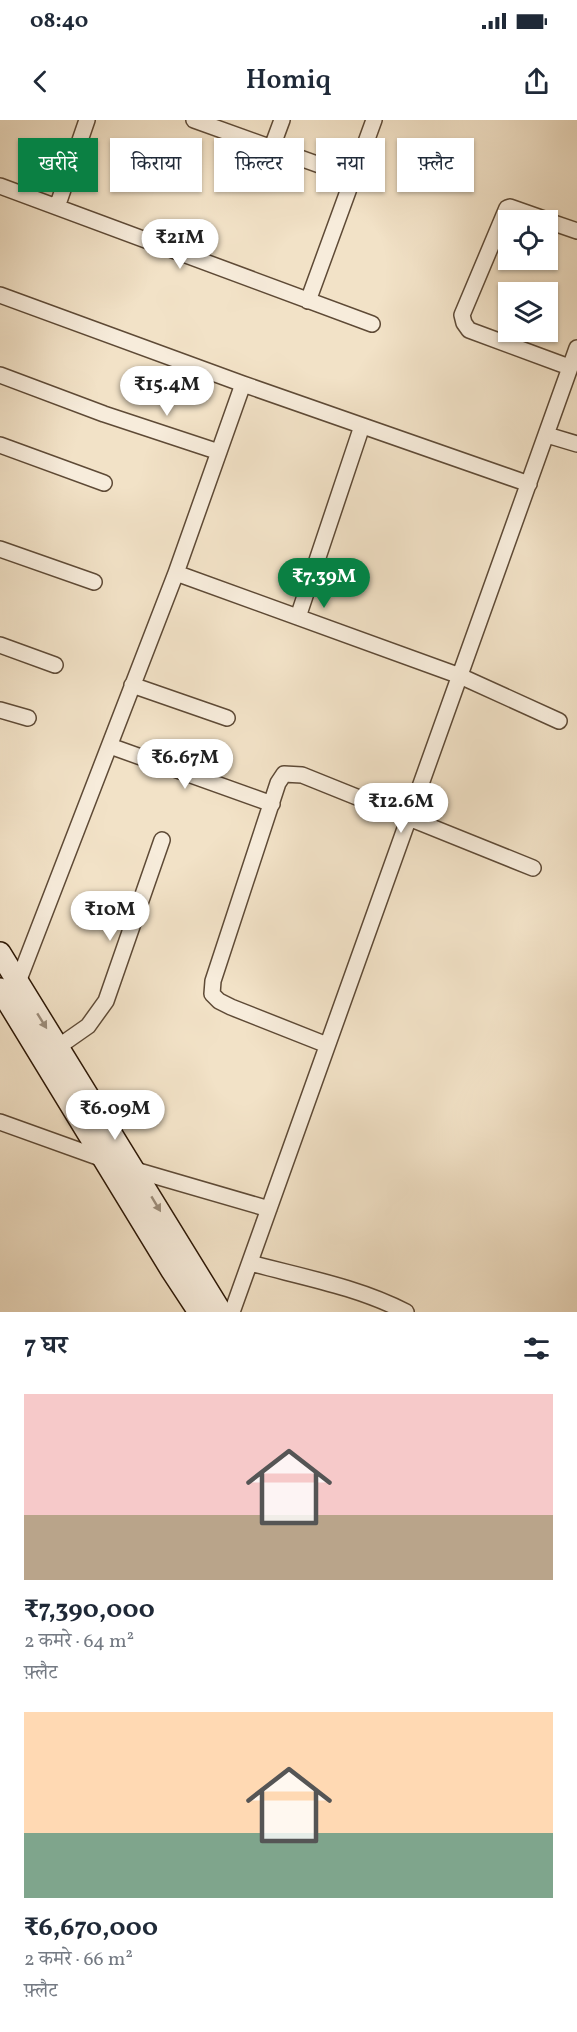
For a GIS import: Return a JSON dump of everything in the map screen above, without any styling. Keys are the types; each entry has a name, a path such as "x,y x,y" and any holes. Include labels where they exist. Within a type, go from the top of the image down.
{"main road":[{"path":"0,953 9,986 103,1159 199,1312"},
{"path":"9,986 58,1047 221,1312"}],"street":[{"path":"57,207 87,120"},
{"path":"194,120 246,138"},
{"path":"275,138 282,120"},
{"path":"367,138 374,120"},
{"path":"0,186 372,324"},
{"path":"308,301 348,192"},
{"path":"558,225 577,231"},
{"path":"498,229 462,315 464,323 469,330 569,367"},
{"path":"0,295 243,384 529,484"},
{"path":"232,1312 577,348"},
{"path":"0,375 104,414 219,452"},
{"path":"9,986 110,746 176,573 243,384"},
{"path":"298,617 362,426"},
{"path":"547,435 577,444"},
{"path":"0,445 104,483"},
{"path":"0,549 94,582"},
{"path":"176,573 460,676 559,721"},
{"path":"0,645 55,665"},
{"path":"132,685 227,718"},
{"path":"0,710 28,718"},
{"path":"110,746 272,804"},
{"path":"327,1045 231,1007 219,1001 212,994 213,981 278,783 284,774 302,775 533,868"},
{"path":"58,1047 88,1026 106,1001 162,840"},
{"path":"0,1122 103,1159"},
{"path":"135,1170 269,1209"},
{"path":"250,1263 350,1290 386,1302 406,1312"}]}
